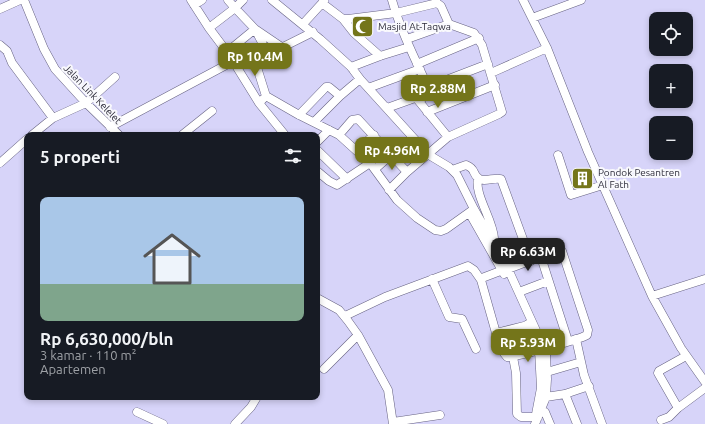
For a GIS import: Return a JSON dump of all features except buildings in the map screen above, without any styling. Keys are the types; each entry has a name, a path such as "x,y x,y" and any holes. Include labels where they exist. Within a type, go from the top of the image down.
{"street":[{"path":"0,9 20,0"},
{"name":"Jalan Link Kelelet","path":"24,0 52,64 59,74 86,103 116,132"},
{"path":"202,0 193,3 234,62 259,103 283,132"},
{"path":"228,0 255,29 283,48"},
{"path":"209,28 243,0"},
{"path":"272,0 313,32 351,67 360,79 429,155 452,170 460,178 472,211 520,298 542,349 547,372 546,397 537,417"},
{"path":"392,0 408,43 428,87 428,94 419,101"},
{"path":"523,0 547,48 588,152 652,296 686,356 705,382"},
{"path":"532,18 581,0"},
{"path":"303,24 323,2 343,19 352,31 380,56"},
{"path":"343,19 396,13 437,3 441,6 449,24"},
{"path":"351,67 380,56 449,24 472,32 479,38 495,85 502,113 448,137 429,155 407,172 389,190"},
{"path":"227,52 255,29"},
{"path":"255,29 268,54"},
{"path":"110,127 214,71 234,62 242,64 255,61 313,32"},
{"path":"368,88 479,38"},
{"path":"0,45 7,51 12,63 53,118"},
{"path":"491,73 547,48"},
{"path":"255,61 266,96 299,115 339,135 373,166 389,190 407,210 436,231 446,229 472,211"},
{"path":"428,87 488,64"},
{"path":"36,132 53,118 86,103 115,77"},
{"path":"314,122 340,96 360,79"},
{"path":"427,112 495,85"},
{"path":"299,115 326,87 329,87 340,96"},
{"path":"259,103 266,96"},
{"path":"387,108 415,98 448,137"},
{"path":"186,132 212,111"},
{"path":"339,135 349,122 356,119 359,120 407,172"},
{"path":"320,139 330,130"},
{"path":"356,150 374,135"},
{"path":"0,163 24,142"},
{"path":"320,153 347,179"},
{"path":"320,173 334,184 339,184 391,155"},
{"path":"558,155 571,195 603,185"},
{"path":"452,170 466,164 472,168 478,178 477,187 492,226 494,242"},
{"path":"478,178 486,180 499,178 501,180 531,261"},
{"path":"472,211 494,242 505,270"},
{"path":"345,316 385,297 468,266 474,270 481,280 504,354 509,357 586,336 588,331 562,250 558,250 482,278 481,280"},
{"path":"541,257 548,281 581,362 602,424"},
{"path":"432,279 449,317 461,318 463,320 476,349"},
{"path":"652,296 705,279"},
{"path":"520,298 548,281"},
{"path":"520,298 528,325 542,349 541,388 537,417"},
{"path":"320,299 332,305 345,316 358,335 388,390 393,423 440,415"},
{"path":"496,332 528,325"},
{"path":"324,369 358,335"},
{"path":"678,408 658,373 686,356"},
{"path":"513,357 516,373 518,414 521,417 537,417 544,412 550,424"},
{"path":"547,372 581,362"},
{"path":"546,397 565,394 589,386"},
{"path":"661,420 669,417 678,408 705,388"},
{"path":"565,394 576,424"},
{"path":"235,424 251,407 255,400"},
{"path":"137,412 163,424"}],"place":[{"name":"Masjid At-Taqwa","path":"363,26"},
{"name":"Pondok Pesantren Al Fath","path":"582,178"}]}
